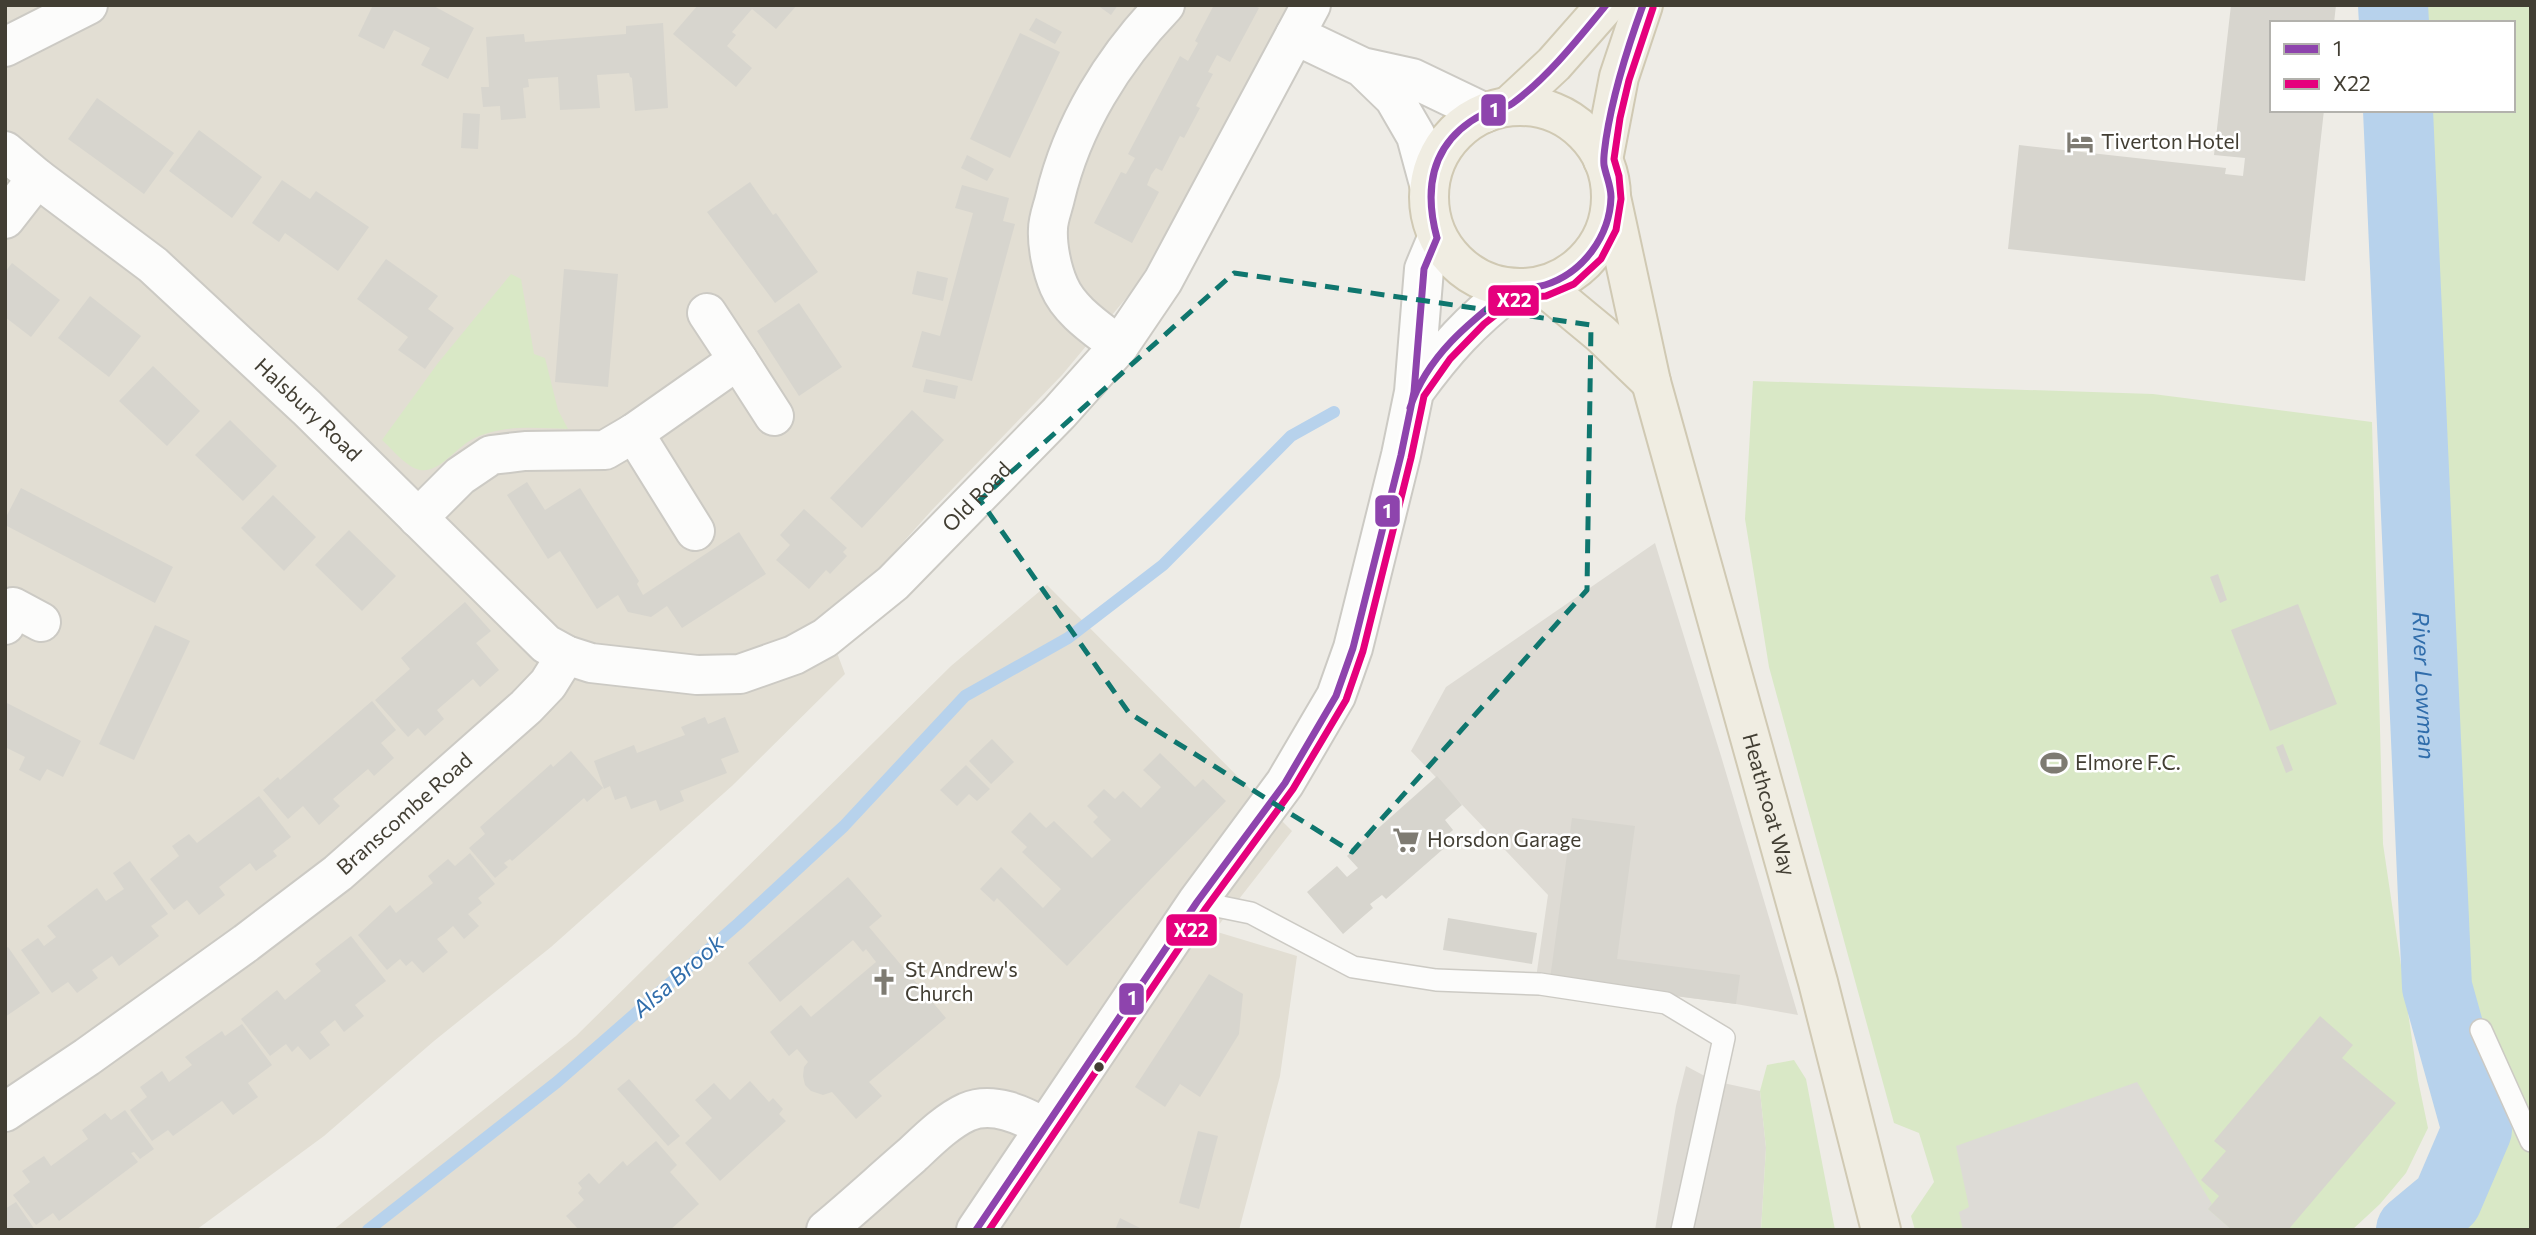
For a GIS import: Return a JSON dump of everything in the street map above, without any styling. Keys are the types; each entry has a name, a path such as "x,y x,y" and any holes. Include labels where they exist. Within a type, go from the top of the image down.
{"main road":[{"path":"1497,110 1538,107 1565,118 1587,136 1603,160 1609,178 1611,197 1606,227 1592,254 1570,274 1528,287 1482,281 1456,263 1437,238 1428,202 1429,184 1439,154 1458,129 1497,110 1554,64 1606,5"},
{"path":"1603,160 1619,77 1643,5"},
{"name":"Heathcoat Way","path":"1611,197 1651,382 1818,982 1881,1230"},
{"path":"1528,287 1601,334 1651,382"}],"street":[{"path":"5,47 88,5"},
{"path":"1119,346 1072,307 1059,287 1048,229 1060,174 1080,124 1125,53 1165,5"},
{"path":"1303,20 1362,67 1394,98 1416,136 1429,184"},
{"name":"Old Road","path":"566,655 592,663 636,670 697,675 740,674 794,655 825,638 893,583 1059,413 1119,346 1163,281 1303,20"},
{"path":"1362,67 1412,78 1497,110"},
{"name":"Halsbury Road","path":"5,151 153,265 307,408 546,644 566,655"},
{"path":"5,219 37,178"},
{"path":"976,1230 1197,902 1285,783 1336,696 1353,648 1401,455 1413,392 1424,269 1437,238"},
{"path":"1413,392 1442,352 1477,316 1528,287"},
{"path":"707,313 774,416"},
{"path":"418,518 460,476 491,455 525,451 605,450 634,433 738,360"},
{"path":"634,433 695,531"},
{"name":"Branscombe Road","path":"5,1112 110,1041 338,873 527,707 548,684 566,655"},
{"path":"826,1230 946,1126 969,1111 1007,1110 1026,1116 1044,1127"}],"lane":[{"path":"1197,902 1251,913 1353,967 1436,980 1540,984 1666,1003 1724,1038 1682,1230"},
{"path":"2481,1030 2531,1141"}],"highlighted area":[{"path":"1234,273 1591,325 1587,590 1352,852 1129,713 980,500"}],"shaded area":[{"path":"5,5 1290,5 1137,285 1062,375 932,510 861,589 829,608 828,629 845,674 733,785 551,947 434,1041 324,1136 196,1230 5,1230"},
{"path":"1655,543 1798,1015 1736,1004 1536,978 1548,895 1411,751 1446,687"},
{"path":"1047,585 1292,831 1214,931 1297,956 1280,1076 1239,1230 333,1230 576,1036 951,666"},
{"path":"1686,1066 1714,1081 1760,1091 1766,1148 1761,1230 1655,1230 1676,1106"},
{"path":"2137,1082 2212,1204 2208,1209 2232,1230 1963,1230 1959,1212 1969,1207 1956,1146"}],"green space":[{"path":"2427,5 2531,5 2531,1230 2453,1230 2486,1196 2501,1140 2449,988 2429,191 2428,112 2515,112 2515,21 2427,21"},
{"path":"511,274 521,279 534,354 545,358 558,410 568,429 518,428 494,431 471,440 434,468 415,468 404,462 382,440 438,363"},
{"path":"1753,381 2153,394 2372,422 2383,844 2418,1080 2428,1128 2406,1173 2380,1204 2352,1230 1915,1230 1911,1216 1934,1182 1919,1133 1894,1123 1769,667 1745,519"},
{"path":"1794,1060 1806,1079 1835,1230 1761,1230 1766,1148 1760,1091 1767,1065"}],"building":[{"path":"373,5 432,5 474,28 448,79 421,65 430,48 394,30 384,49 358,36"},
{"path":"698,5 797,5 776,29 752,9 732,32 736,35 727,46 752,68 736,87 673,34"},
{"path":"1097,5 1118,5 1111,15"},
{"path":"1214,5 1253,5 1259,8 1230,62 1217,55 1208,72 1213,74 1196,106 1200,108 1184,138 1180,136 1162,171 1156,168 1151,175 1147,185 1159,192 1132,243 1094,223 1121,172 1126,174 1135,158 1128,154 1180,56 1188,61"},
{"path":"2231,5 2336,5 2334,21 2270,21 2270,112 2324,112 2305,281 2008,249 2019,145 2226,168 2225,174 2243,176 2245,158 2214,155"},
{"path":"1036,18 1062,32 1055,44 1029,30"},
{"path":"663,23 668,108 635,111 632,78 629,73 597,75 600,108 560,110 558,77 528,79 529,87 523,88 526,118 501,120 500,106 483,107 481,87 489,87 486,37 524,34 525,42 626,34 626,26"},
{"path":"1020,33 1060,52 1010,158 970,139"},
{"path":"97,98 174,153 144,194 68,139"},
{"path":"463,113 480,114 478,149 461,148"},
{"path":"199,130 262,177 232,218 169,171"},
{"path":"967,155 994,169 987,181 961,168"},
{"path":"282,180 310,199 316,191 369,227 338,271 285,233 279,242 252,223"},
{"path":"750,182 818,272 775,303 707,212"},
{"path":"962,185 1009,198 1003,221 1015,224 972,381 912,367 922,331 940,336 973,213 955,208"},
{"path":"386,259 438,296 428,309 454,328 425,369 398,350 408,337 357,299"},
{"path":"12,263 60,300 31,337 5,317 5,272"},
{"path":"564,269 618,274 608,387 555,382"},
{"path":"917,271 948,278 943,301 912,294"},
{"path":"90,296 141,336 109,377 58,338"},
{"path":"799,303 842,367 799,396 757,331"},
{"path":"153,366 200,411 167,446 119,401"},
{"path":"926,379 958,386 955,399 923,392"},
{"path":"912,410 944,440 862,528 830,498"},
{"path":"230,420 277,466 243,501 195,455"},
{"path":"527,482 545,510 580,488 639,581 637,584 643,595 739,532 766,574 682,628 667,606 651,617 628,612 618,595 597,609 560,551 548,559 507,495"},
{"path":"21,488 173,567 155,603 5,525 5,519"},
{"path":"273,495 316,537 284,571 241,528"},
{"path":"804,509 847,548 843,552 847,556 830,574 826,570 809,589 776,560 790,545 780,535"},
{"path":"349,530 396,576 362,611 315,565"},
{"path":"2218,574 2227,600 2220,603 2210,577"},
{"path":"465,602 491,631 476,643 499,670 480,687 473,679 437,710 444,719 425,736 418,728 408,737 375,700 410,669 401,658"},
{"path":"2298,604 2337,704 2270,731 2231,630"},
{"path":"155,625 190,641 134,760 99,744"},
{"path":"372,701 396,730 381,743 394,758 374,776 368,769 333,799 340,806 319,825 303,806 288,819 263,790 278,777 280,780"},
{"path":"5,702 81,741 63,777 47,769 40,781 19,770 25,757 5,747"},
{"path":"705,717 708,724 725,717 739,752 721,759 727,773 680,791 684,801 660,811 656,800 631,809 626,796 615,800 610,786 604,789 594,761 634,745 637,753 685,735 681,727"},
{"path":"992,739 1014,762 991,784 969,761"},
{"path":"2283,744 2293,770 2286,773 2276,747"},
{"path":"571,751 603,788 587,802 584,798 512,861 510,859 504,863 508,867 495,878 469,848 485,834 480,827 551,764 553,767"},
{"path":"1160,753 1195,787 1203,779 1226,801 1067,966 997,898 994,902 980,889 1001,867 1043,908 1061,889 1022,852 1027,847 1011,832 1030,812 1046,828 1054,821 1092,858 1111,840 1093,822 1098,817 1087,806 1104,789 1115,799 1123,791 1141,808 1161,787 1143,770"},
{"path":"966,765 990,789 977,801 969,794 957,806 940,790"},
{"name":"Horsdon Garage","path":"1437,776 1462,805 1445,820 1453,830 1445,837 1450,843 1386,899 1382,895 1370,904 1373,908 1343,934 1307,892 1337,866 1347,877 1358,868 1347,856"},
{"path":"259,796 291,837 273,851 277,856 256,871 250,863 219,887 225,895 199,915 187,900 174,910 150,879 179,856 172,846 189,834 197,843"},
{"path":"1572,818 1635,826 1617,959 1740,975 1736,1004 1550,979"},
{"path":"470,853 495,884 478,898 482,903 468,914 479,926 464,939 453,926 437,939 448,952 423,973 412,961 406,966 400,959 387,970 358,935 390,905 396,913 433,883 428,876 448,859 455,866"},
{"path":"130,861 168,914 151,926 159,936 119,966 112,956 92,970 98,978 77,993 68,982 52,993 21,950 38,938 44,946 56,937 47,926 97,888 106,901 124,889 113,873"},
{"name":"St Andrew's Church","path":"848,877 882,916 869,927 946,1018 869,1082 882,1096 856,1119 832,1092 823,1095 811,1091 805,1085 804,1067 808,1062 797,1049 789,1056 770,1032 801,1005 811,1017 876,962 866,949 863,952 853,940 780,1002 748,963"},
{"path":"1448,918 1537,933 1532,964 1443,950"},
{"path":"351,936 386,981 355,1005 364,1016 344,1032 335,1020 320,1032 330,1045 310,1060 298,1046 292,1052 286,1044 270,1056 241,1019 277,990 285,1000 321,971 315,964"},
{"path":"8,947 40,993 5,1017 5,949"},
{"path":"1209,974 1243,994 1239,1034 1200,1097 1180,1084 1165,1107 1135,1087"},
{"path":"2320,1016 2353,1045 2342,1058 2396,1103 2288,1230 2232,1230 2208,1209 2219,1196 2201,1180 2226,1151 2214,1141"},
{"path":"242,1024 272,1065 248,1083 258,1097 233,1115 222,1101 173,1136 168,1130 152,1141 130,1110 147,1097 140,1087 162,1071 169,1082 192,1065 185,1057 222,1031 225,1036"},
{"path":"629,1079 680,1136 668,1146 617,1089"},
{"path":"750,1081 769,1102 773,1098 783,1109 779,1114 786,1121 720,1181 685,1143 712,1118 695,1100 714,1083 730,1100"},
{"path":"125,1110 154,1149 140,1159 134,1152 131,1153 138,1162 59,1221 53,1213 36,1225 13,1195 30,1182 22,1171 44,1156 51,1166 88,1139 82,1130 105,1113 111,1120"},
{"path":"1198,1131 1218,1136 1199,1209 1179,1203"},
{"path":"656,1141 677,1165 670,1172 699,1204 670,1230 579,1230 566,1216 584,1200 578,1193 582,1188 578,1183 589,1173 599,1184 623,1161 627,1166"},
{"path":"16,1202 35,1230 5,1230 5,1209"},
{"path":"1120,1218 1144,1230 1115,1230"}],"waterway":[{"name":"River Lowman","path":"2393,5 2394,21"},
{"name":"River Lowman","path":"2398,112 2437,987 2477,1130 2447,1200 2411,1230"},
{"name":"Alsa Brook","path":"368,1230 557,1082 739,923 844,826 965,696 1068,638 1163,565 1291,436 1334,412"}],"transit line":[{"name":"1","path":"1437,238 1431,200 1432,183 1442,151 1452,137 1483,114 1509,105 1526,93 1562,57 1606,5"},
{"name":"1","path":"1513,288 1541,286 1571,272 1592,251 1606,226 1611,197 1604,162 1609,122 1621,71 1643,5"},
{"name":"X22","path":"989,1230 1206,908 1293,789 1346,700 1363,651 1424,396 1450,359 1484,324 1517,298 1546,296 1574,284 1601,259 1616,230 1621,199 1614,159 1620,118 1629,80 1653,8"},
{"name":"1","path":"976,1230 1197,902 1285,783 1336,696 1353,648 1401,455 1414,392 1424,269 1437,238"},
{"name":"1","path":"1410,408 1427,372 1439,355 1466,326 1513,288"}],"place":[{"name":"Tiverton Hotel","path":"2080,142"},
{"name":"Elmore F.C.","path":"2054,763"},
{"name":"Horsdon Garage","path":"1406,840"},
{"name":"St Andrew's Church","path":"884,982"}]}
